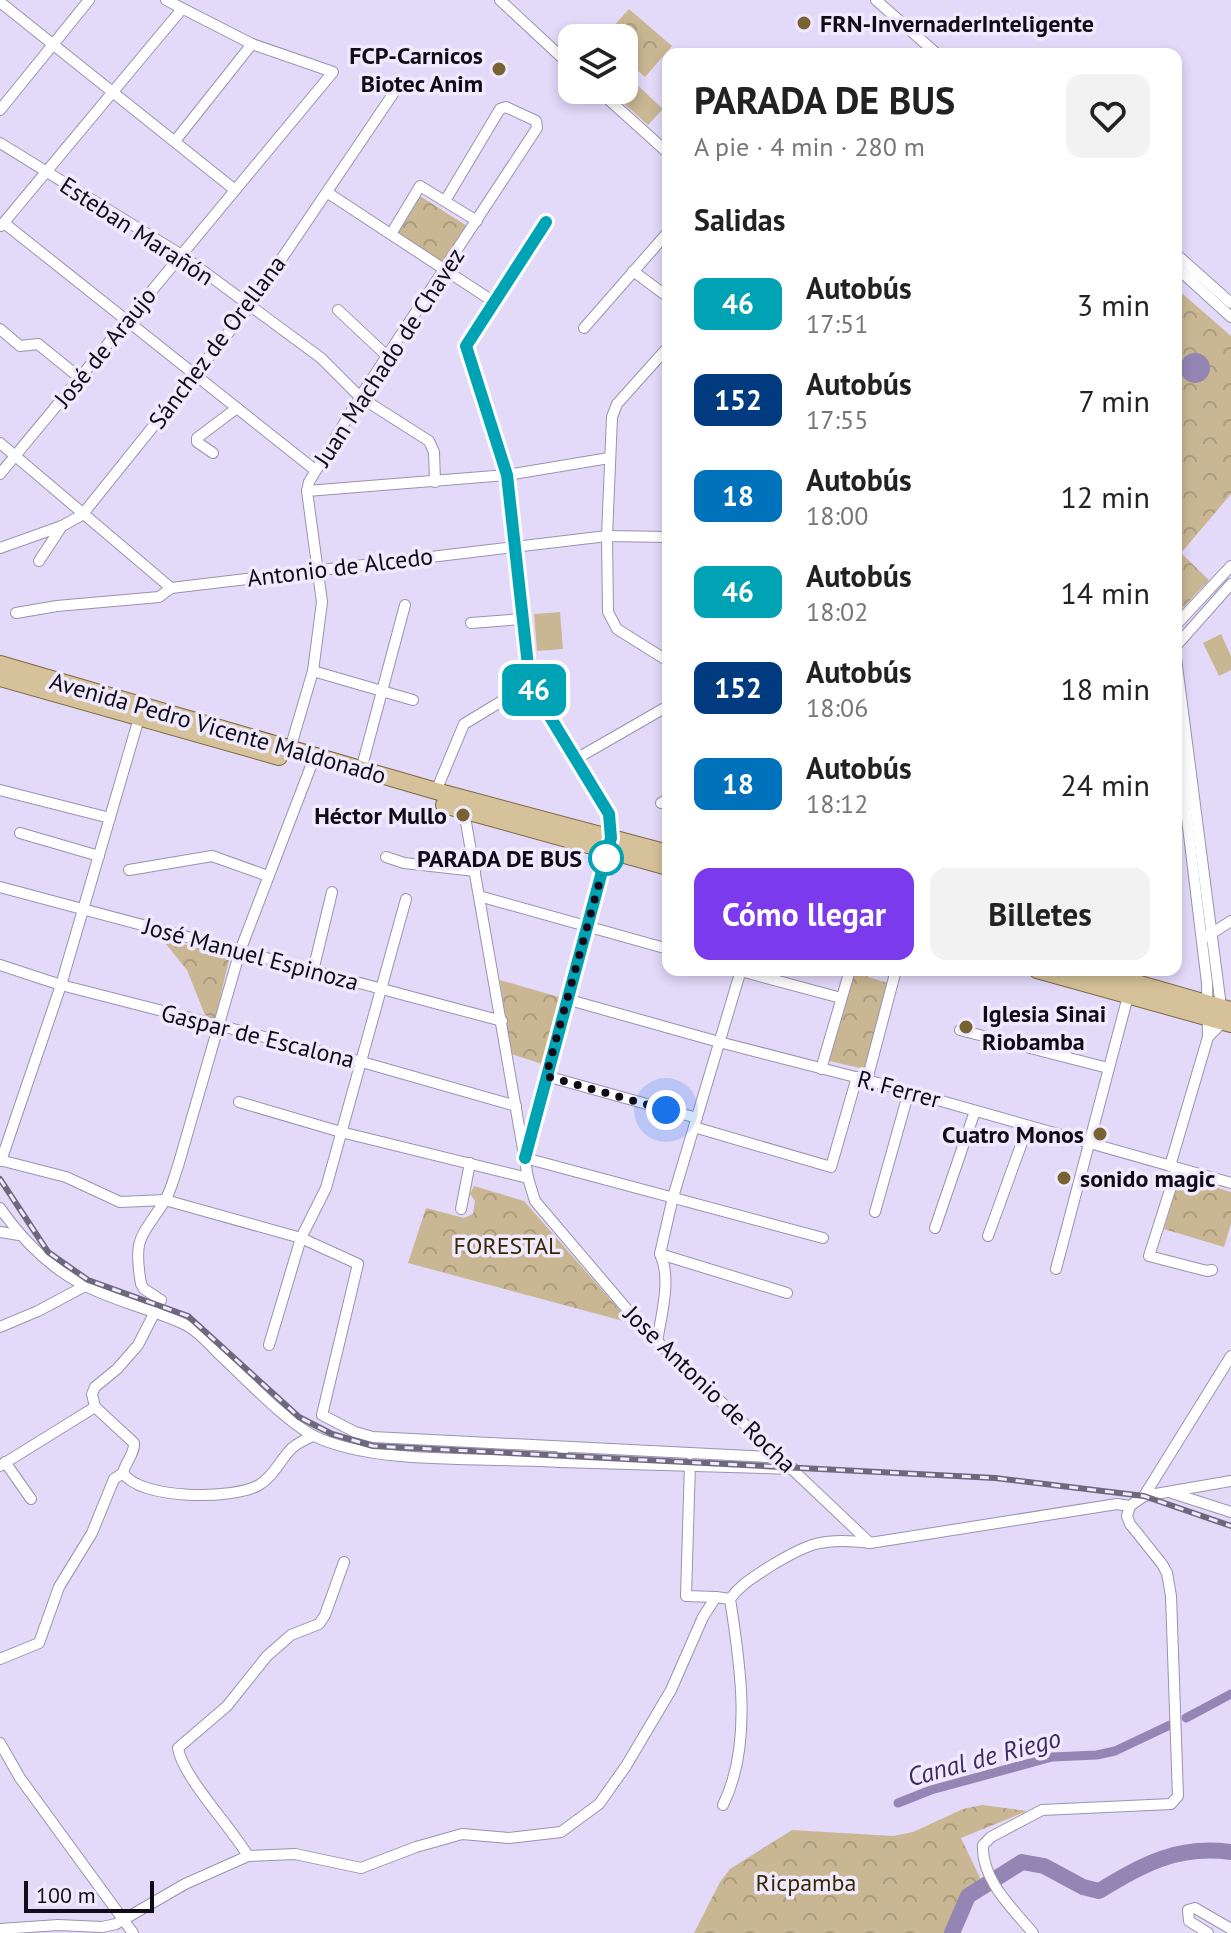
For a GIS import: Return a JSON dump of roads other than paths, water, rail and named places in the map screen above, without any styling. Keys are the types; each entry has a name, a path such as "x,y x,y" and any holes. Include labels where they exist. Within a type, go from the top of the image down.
{"main road":[{"name":"Avenida Pedro Vicente Maldonado","path":"0,664 436,791 609,844 662,865"},
{"name":"Avenida Pedro Vicente Maldonado","path":"0,678 464,811 609,844 662,852"},
{"path":"1058,976 1128,996 1221,1014"},
{"path":"1109,976 1221,1014"}],"street":[{"path":"0,110 89,0"},
{"path":"166,0 252,44 175,141"},
{"path":"500,0 558,54"},
{"path":"876,0 930,48"},
{"path":"0,2 235,190"},
{"path":"182,9 2,225 127,319 315,470"},
{"name":"José de Araujo","path":"0,474 333,72 252,44"},
{"name":"Sánchez de Orellana","path":"0,548 62,526 82,515 249,307 395,91"},
{"path":"614,104 662,148"},
{"name":"Juan Machado de Chavez","path":"290,749 313,671 322,602 307,491 315,470 537,124 506,107 500,109 445,201"},
{"name":"Esteban Marañón","path":"0,143 180,254 321,358 360,397 429,441 434,452 435,482"},
{"path":"391,234 420,186 477,221"},
{"path":"328,193 494,302"},
{"path":"546,222 466,346 507,475 530,684 609,814 609,844 525,1158 823,1238"},
{"path":"584,328 662,239"},
{"path":"1182,259 1231,303"},
{"path":"633,271 662,293"},
{"path":"1182,272 1231,317"},
{"path":"338,310 387,356"},
{"path":"0,329 20,346 38,344 80,378"},
{"path":"662,354 617,404 612,417 607,536 608,612 611,621 617,629 662,657"},
{"path":"213,453 197,442 197,438 237,408"},
{"path":"0,443 171,588"},
{"path":"307,491 507,475 609,458"},
{"path":"39,561 62,526"},
{"name":"Antonio de Alcedo","path":"16,613 159,597 171,588 319,569 607,536 662,537"},
{"path":"1182,619 1231,566"},
{"path":"1182,639 1231,584"},
{"path":"361,770 405,605"},
{"path":"471,623 522,619"},
{"path":"313,671 413,700"},
{"path":"436,791 464,724 530,684"},
{"path":"576,759 662,709"},
{"path":"1182,714 1206,937"},
{"path":"139,718 61,985 0,1161 66,1177 120,1202 165,1200 301,1238 358,1264 322,1415 355,1432 373,1437 767,1457 778,1455"},
{"path":"0,1659 39,1643 59,1587 92,1533 114,1479 123,1473 134,1443 95,1407 92,1394 95,1387 117,1369 138,1345 161,1300 141,1284 137,1249 143,1231 165,1200 178,1166 240,951 311,766"},
{"path":"1182,770 1206,937 1221,1014 1208,1037 1149,1256 1212,1270"},
{"path":"0,790 110,818"},
{"name":"Jose Antonio de Rocha","path":"464,811 528,1178 535,1201 657,1342 870,1543"},
{"path":"20,833 99,856"},
{"path":"129,870 212,856 268,876"},
{"path":"386,857 404,863 475,871"},
{"name":"José Manuel Espinoza","path":"0,887 502,1021"},
{"path":"313,971 332,892"},
{"path":"479,896 662,947"},
{"path":"269,1345 301,1238 326,1188 406,899"},
{"path":"1206,937 1231,921"},
{"name":"Gaspar de Escalona","path":"0,965 61,985 362,1062 516,1106"},
{"path":"657,1342 665,1278 660,1254 673,1197 738,976"},
{"path":"762,976 841,998"},
{"path":"821,1069 848,976"},
{"path":"546,1076 831,1167 894,976"},
{"path":"1056,1269 1128,996"},
{"name":"R. Ferrer","path":"566,999 909,1091 1231,1183"},
{"path":"960,1030 1108,1068"},
{"path":"875,1212 909,1091"},
{"path":"239,1102 341,1132 528,1178"},
{"path":"935,1228 975,1111"},
{"path":"988,1236 1028,1126"},
{"path":"461,1209 470,1163"},
{"path":"0,1208 19,1235 65,1274 85,1286 190,1327 276,1407 313,1436 361,1451 425,1456 690,1468 794,1469"},
{"path":"0,1232 19,1235"},
{"path":"660,1254 787,1293"},
{"path":"0,1327 85,1286"},
{"path":"1033,1933 986,1871 983,1845 991,1837 1042,1810 1171,1804 1178,1796 1171,1596 1167,1573 1127,1516 1130,1506 1144,1496 1231,1356"},
{"path":"31,1499 3,1464 95,1407"},
{"path":"123,1473 129,1482 138,1486 174,1493 217,1495 249,1490 279,1467 292,1448 313,1436"},
{"path":"560,1462 564,1447"},
{"path":"691,1453 686,1596 730,1599"},
{"path":"1144,1496 1231,1481"},
{"path":"1217,1483 1213,1495 1218,1508"},
{"path":"1167,1492 1231,1512"},
{"path":"723,1805 733,1786 740,1745 740,1662 730,1599 740,1585 802,1547 843,1539 870,1543 1117,1504 1130,1506"},
{"path":"248,1856 192,1777 178,1748 227,1706 267,1656 291,1635 319,1624 344,1562"},
{"path":"0,1929 116,1924 214,1869 248,1856 295,1854 361,1868 462,1834 509,1838 561,1832 599,1804 626,1766 671,1690 703,1617 716,1597"},
{"path":"0,1743 20,1778 133,1933"},
{"path":"1208,1933 1189,1921 1188,1910 1195,1908 1231,1929"}],"waterway":[{"name":"Canal de Riego","path":"1186,1718 1231,1694"},
{"name":"Canal de Riego","path":"898,1803 931,1790 1052,1757 1115,1751 1170,1725"},
{"path":"952,1933 968,1896 1022,1862 1044,1866 1083,1887 1099,1891 1146,1865 1177,1854 1231,1852"}],"railway":[{"path":"0,1179 48,1252 88,1280 188,1316 299,1417 332,1434 373,1446 995,1478 1144,1496 1231,1526"}],"place":[{"name":"FRN-InvernaderInteligente","path":"804,23"},
{"name":"FCP-Carnicos Biotec Anim","path":"499,69"},
{"name":"Héctor Mullo","path":"463,815"},
{"name":"PARADA DE BUS","path":"606,858"},
{"name":"Iglesia Sinai Riobamba","path":"966,1027"},
{"name":"Cuatro Monos","path":"1100,1134"},
{"name":"sonido magic","path":"1064,1178"}],"park label":[{"name":"FORESTAL","path":"507,1245"},
{"name":"Ricpamba","path":"806,1882"}]}
